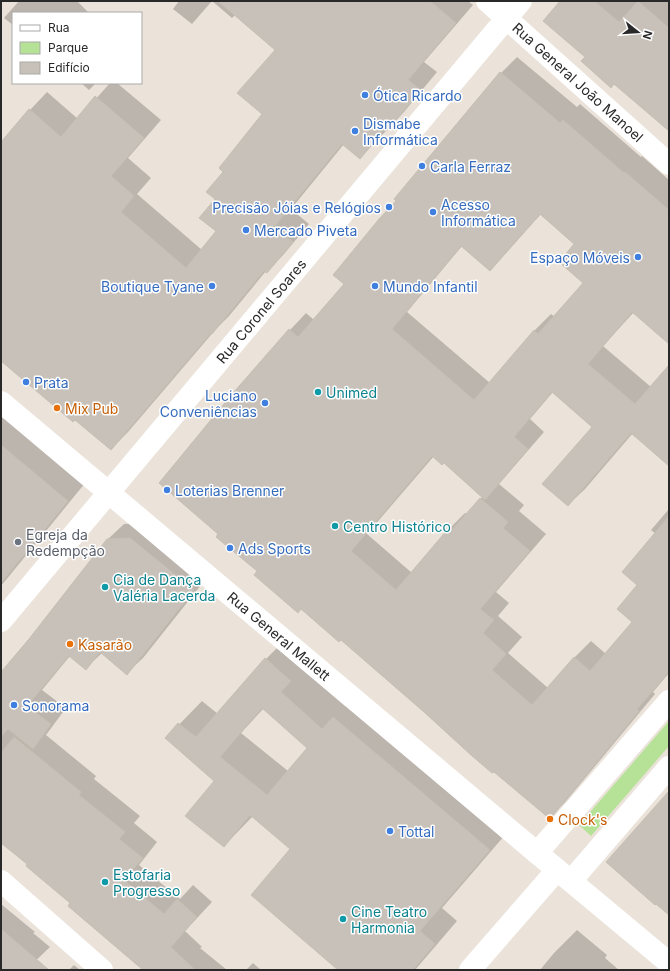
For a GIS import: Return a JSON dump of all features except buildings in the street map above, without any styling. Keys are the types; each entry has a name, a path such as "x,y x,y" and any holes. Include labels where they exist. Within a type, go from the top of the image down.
{"street":[{"name":"Rua General João Manoel","path":"487,1 669,164"},
{"name":"Rua Coronel Soares","path":"1,621 521,1"},
{"name":"Rua General Mallett","path":"1,402 669,963"},
{"path":"537,853 669,701"},
{"path":"470,970 564,876 669,767"},
{"path":"1,881 102,970"}],"green space":[{"path":"669,721 669,746 591,836 579,825"}],"place":[{"name":"Ótica Ricardo","path":"365,95"},
{"name":"Dismabe Informática","path":"355,131"},
{"name":"Carla Ferraz","path":"422,166"},
{"name":"Precisão Jóias e Relógios","path":"389,207"},
{"name":"Acesso Informática","path":"433,212"},
{"name":"Mercado Piveta","path":"246,230"},
{"name":"Espaço Móveis","path":"638,257"},
{"name":"Boutique Tyane","path":"212,286"},
{"name":"Mundo Infantil","path":"375,286"},
{"name":"Prata","path":"26,382"},
{"name":"Unimed","path":"318,392"},
{"name":"Luciano Conveniências","path":"265,403"},
{"name":"Mix Pub","path":"57,408"},
{"name":"Loterias Brenner","path":"167,490"},
{"name":"Centro Histórico","path":"335,526"},
{"name":"Egreja da Redempção","path":"18,542"},
{"name":"Ads Sports","path":"230,548"},
{"name":"Cia de Dança Valéria Lacerda","path":"105,587"},
{"name":"Kasarão","path":"70,644"},
{"name":"Sonorama","path":"14,705"},
{"name":"Clock's","path":"550,819"},
{"name":"Tottal","path":"390,831"},
{"name":"Estofaria Progresso","path":"105,882"},
{"name":"Cine Teatro Harmonia","path":"343,919"}]}
